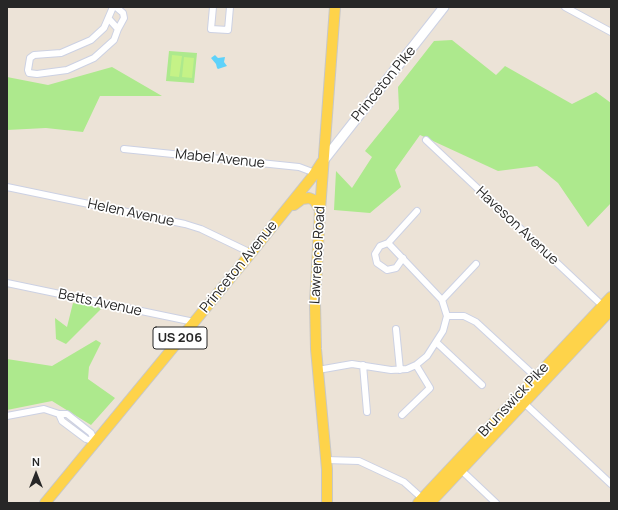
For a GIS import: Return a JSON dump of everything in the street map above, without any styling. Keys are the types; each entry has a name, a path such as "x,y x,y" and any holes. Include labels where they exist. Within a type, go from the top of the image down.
{"main road":[{"name":"Lawrence Road","path":"327,503 326,460 318,370 315,303 320,210 335,7"},
{"name":"Princeton Pike","path":"324,160 444,7"},
{"name":"Princeton Avenue","path":"45,503 251,253 324,160"},
{"path":"284,212 306,198 314,200 320,210"},
{"name":"Brunswick Pike","path":"424,502 608,309 611,297"}],"street":[{"path":"114,7 123,13 124,18 114,40 94,58 67,70 37,74 29,73 30,58 34,55 61,53 82,45 98,35 110,19 114,7"},
{"path":"213,7 211,29 228,30 230,7"},
{"path":"565,7 611,32"},
{"path":"110,19 118,29"},
{"name":"Haveson Avenue","path":"426,140 608,309"},
{"name":"Mabel Avenue","path":"124,148 299,168 315,173"},
{"name":"Helen Avenue","path":"7,187 185,224 201,229 251,253"},
{"path":"402,258 399,265 392,270 380,266 375,254 380,246 388,242 418,211"},
{"path":"318,370 339,366 362,365 400,370 416,365 427,356 443,331 447,316 442,300 388,242"},
{"path":"442,300 476,264"},
{"name":"Betts Avenue","path":"7,283 194,322"},
{"path":"447,316 464,316 476,322 539,380"},
{"path":"396,329 400,370"},
{"path":"436,342 482,385"},
{"path":"362,365 367,412"},
{"path":"402,415 430,388 416,365"},
{"path":"521,400 611,484"},
{"path":"7,416 44,409 59,414 67,414 91,433 94,442"},
{"path":"326,460 359,461 404,482 424,502"},
{"path":"458,467 496,503"}],"green space":[{"path":"452,40 496,75 505,66 572,104 596,92 611,103 611,203 588,227 558,183 537,166 498,171 420,135 395,170 401,187 370,213 334,210 336,171 352,188 372,157 365,151 399,109 398,87 434,41"},
{"path":"169,51 197,53 194,83 166,81"},
{"path":"172,55 182,56 179,77 170,76"},
{"path":"184,57 194,58 192,78 182,77"},
{"path":"112,67 162,96 100,96 83,132 46,128 7,130 7,77 48,85"},
{"path":"73,303 102,308 66,344 56,339 55,318 67,327"},
{"path":"96,340 101,343 89,367 88,379 115,398 91,425 52,401 7,410 7,359 52,366"}],"water":[{"path":"215,55 218,58 225,57 224,62 227,66 218,69 211,58"}]}
